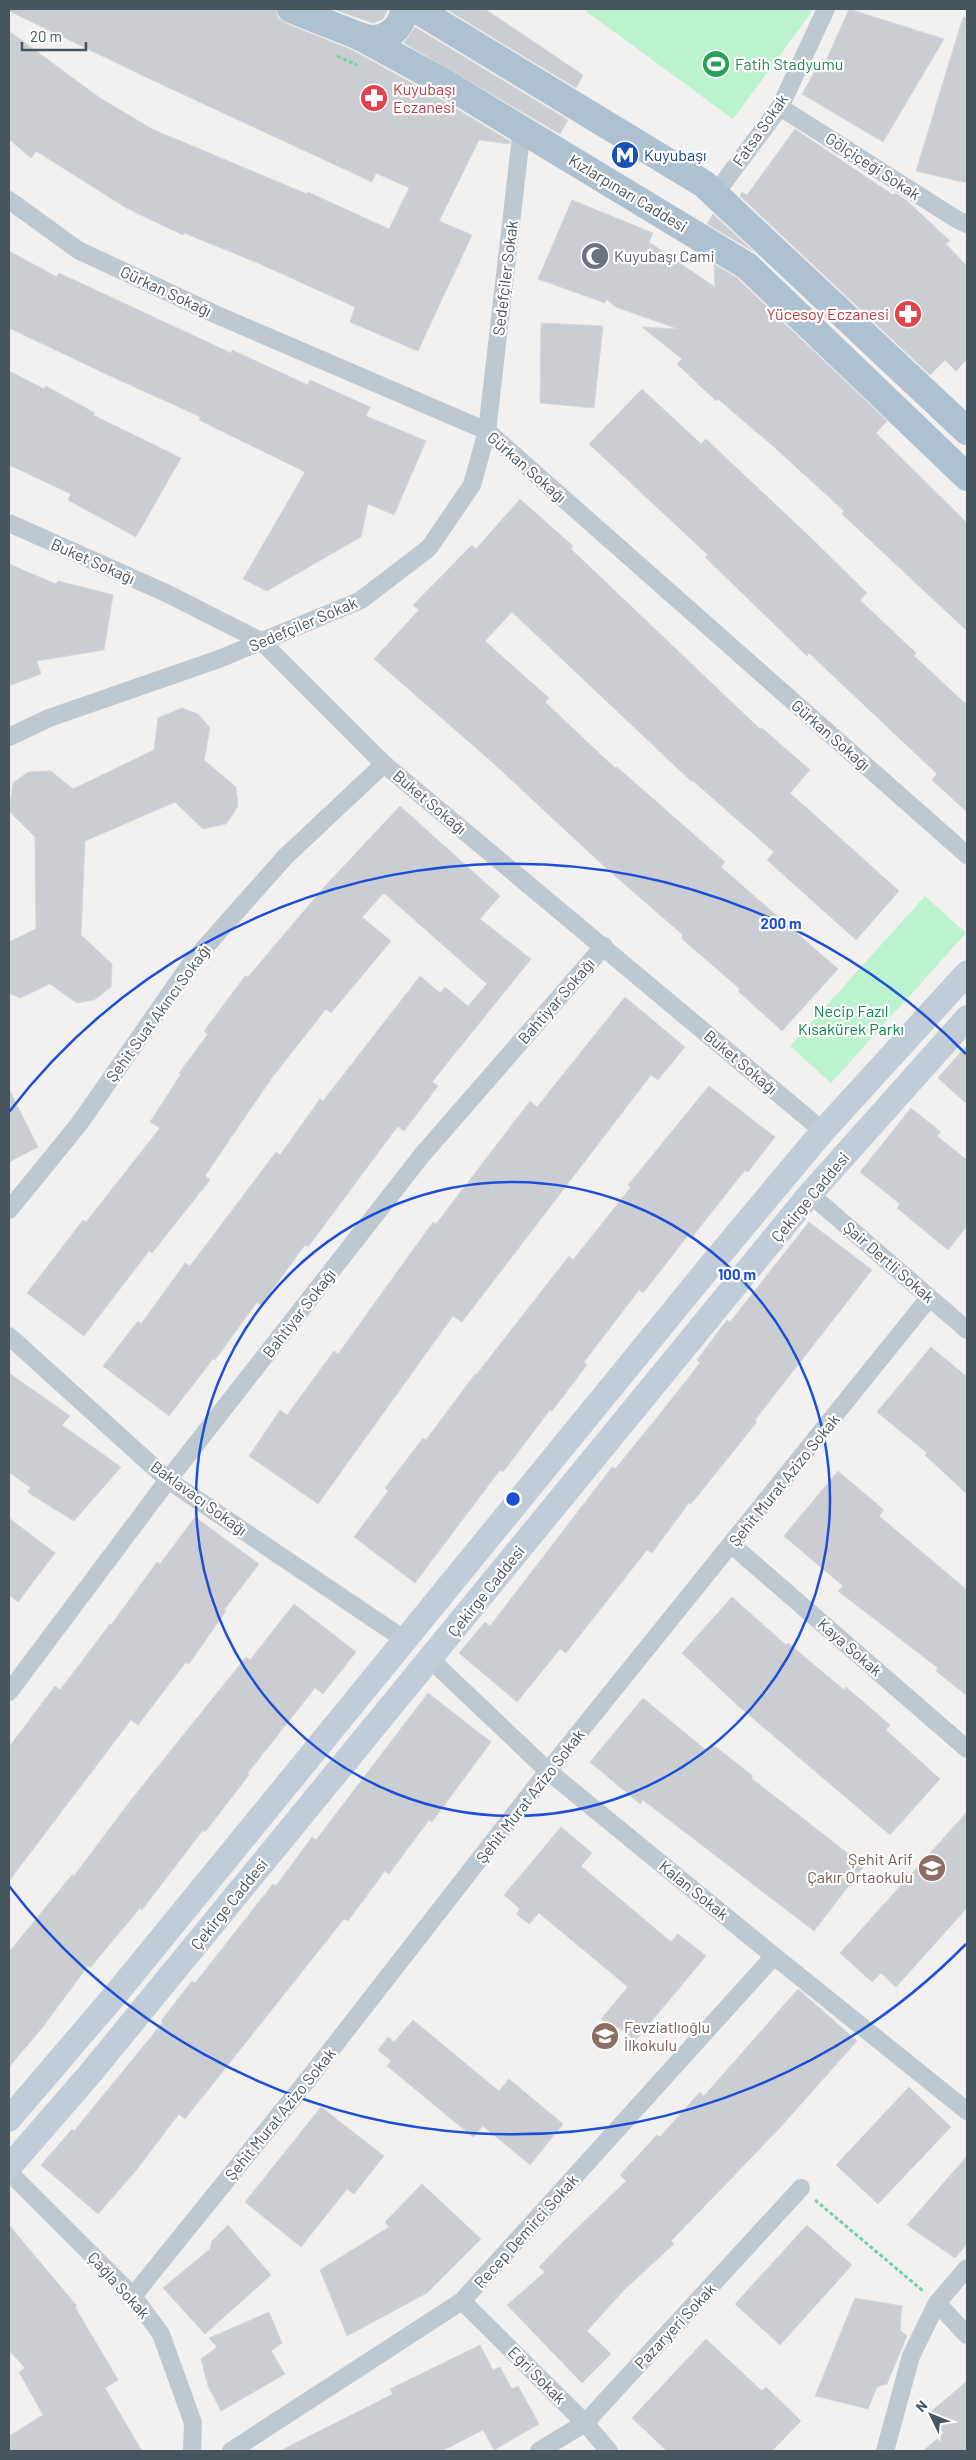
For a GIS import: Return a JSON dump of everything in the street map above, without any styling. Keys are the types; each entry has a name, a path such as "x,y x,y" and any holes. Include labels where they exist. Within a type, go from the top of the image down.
{"main road":[{"name":"Kızlarpınarı Caddesi","path":"291,9 359,36 522,128 747,266 967,477"},
{"path":"342,9 347,26 359,36 376,39 386,37 400,24 404,9"},
{"path":"416,9 704,184 967,431"},
{"name":"Çekirge Caddesi","path":"9,2119 116,1994 707,1270 823,1131 967,973"},
{"name":"Çekirge Caddesi","path":"9,2167 89,2075 810,1194 967,1018"}],"street":[{"name":"Fatsa Sokak","path":"715,194 780,107 826,9"},
{"name":"Gölçiçeği Sokak","path":"780,107 956,219 967,224"},
{"name":"Sedefçiler Sokak","path":"9,737 49,718 219,659 361,600 429,548 472,485 487,431 522,128"},
{"name":"Gürkan Sokağı","path":"9,200 78,250 218,315 487,431 967,855"},
{"name":"Buket Sokağı","path":"9,523 166,593 262,641 384,764 823,1131"},
{"name":"Şehit Suat Akıncı Sokağı","path":"9,1210 79,1124 192,962 285,858 384,764"},
{"name":"Bahtiyar Sokağı","path":"9,1692 168,1480 422,1155 604,946"},
{"name":"Şair Dertli Sokak","path":"810,1194 967,1330"},
{"name":"Şehit Murat Azizo Sokak","path":"133,2296 315,2071 548,1771 732,1545 929,1298"},
{"name":"Baklavacı Sokağı","path":"9,1336 168,1480 405,1640"},
{"name":"Kaya Sokak","path":"732,1545 967,1749"},
{"name":"Kalan Sokak","path":"430,1659 548,1771 967,2111"},
{"name":"Recep Demirci Sokak","path":"231,2451 462,2302 774,1956"},
{"name":"Çağla Sokak","path":"9,2172 133,2296 162,2334 193,2424 192,2451"},
{"name":"Pazaryeri Sokak","path":"539,2451 585,2424 801,2188"},
{"path":"888,2444 911,2356 937,2303 967,2268"},
{"name":"Eğri Sokak","path":"462,2302 585,2424 609,2451"},
{"path":"937,2303 967,2335"}],"path":[{"path":"801,2188 937,2303"}],"green space":[{"name":"Fatih Stadyumu","path":"583,9 814,9 733,119"},
{"name":"Necip Fazıl Kısakürek Parkı","path":"925,896 966,933 831,1083 790,1046"}],"building":[{"path":"9,9 276,9 278,18 285,23 352,50 435,96 510,141 510,144 479,140 439,221 472,235 418,351 350,322 355,307 258,263 184,233 183,235 128,209 36,151 31,158 9,139 9,31 100,98 152,129 307,194 308,192 389,229 409,188 376,173 372,182 152,80 9,11"},
{"path":"333,9 388,9 383,19 373,23"},
{"path":"446,9 485,9 583,75 576,88"},
{"path":"849,9 944,39 883,142 802,94 822,59 826,61"},
{"path":"963,17 967,18 967,183 916,171"},
{"path":"415,27 568,120 560,134 404,43"},
{"path":"795,129 893,195 895,193 906,200 950,241 946,244 967,266 967,359 956,371 945,360 930,375 740,196 742,192 747,195"},
{"path":"572,200 653,233 649,242 715,287 714,264 737,278 887,421 876,433 967,523 967,631 842,514 844,511 774,447 718,399 716,401 677,364 682,359 642,327 678,329 616,307 606,299 605,303 538,279"},
{"path":"713,214 753,251 707,224"},
{"path":"9,251 57,277 59,273 231,353 232,350 308,385 310,380 370,407 366,416 426,441 394,515 368,504 361,537 267,591 243,579 305,472 199,420 201,417 9,328"},
{"path":"541,323 603,326 594,408 540,403"},
{"path":"9,371 44,389 46,386 95,413 93,415 181,458 136,537 68,500 71,494 9,465"},
{"path":"642,389 701,444 706,439 810,537 867,593 860,600 916,653 914,656 967,705 967,812 932,780 937,774 809,653 807,656 705,557 708,555 589,444"},
{"path":"520,499 573,546 571,549 760,729 762,728 810,770 790,793 899,891 856,940 767,860 774,852 691,781 512,612 485,641 549,698 545,702 615,768 617,767 725,862 721,867 838,969 782,1031 738,991 740,989 681,938 683,935 607,869 492,762 374,659 419,610 413,605 472,545 476,549"},
{"path":"9,564 56,584 58,581 113,595 104,650 37,661 41,674 9,686"},
{"path":"182,708 198,714 210,728 204,760 236,787 238,806 226,824 203,829 175,802 85,841 81,935 112,964 111,987 94,1000 77,1003 50,984 20,998 9,993 9,942 36,929 35,837 9,811 13,783 28,772 51,771 73,789 154,750 158,718"},
{"path":"400,806 500,896 480,919 531,959 432,1082 438,1086 404,1131 398,1126 308,1247 305,1245 261,1305 257,1302 215,1360 213,1359 169,1416 103,1366 138,1321 141,1324 185,1263 190,1266 276,1152 280,1155 320,1099 323,1101 420,976 440,993 445,987 468,1006 487,984 384,893 362,917 391,941 331,1013 326,1009 271,1079 205,1176 210,1180 152,1253 149,1251 84,1336 27,1293 83,1220 86,1222 160,1128 150,1122 181,1074 179,1073 208,1034 204,1031 245,976 248,977 325,886"},
{"path":"625,997 685,1047 658,1080 651,1075 462,1322 453,1316 318,1504 249,1456 280,1410 287,1415 334,1351 338,1354 433,1222 436,1224 530,1101 537,1107"},
{"path":"967,1045 967,1104 938,1078"},
{"path":"709,1086 775,1137 748,1172 745,1170 693,1236 690,1233 643,1293 639,1290 584,1362 587,1365 552,1411 550,1410 503,1472 500,1470 415,1583 354,1537 388,1491 385,1488 423,1438 426,1440 475,1374 569,1256 573,1260 631,1187 628,1185"},
{"path":"9,1089 38,1147 9,1162"},
{"path":"911,1108 941,1132 937,1136 967,1160 967,1226 948,1250 897,1208 900,1204 860,1172"},
{"path":"809,1222 872,1270 755,1420 757,1422 691,1504 689,1503 652,1553 647,1550 566,1653 560,1649 517,1702 459,1653 485,1622 490,1626 612,1467 615,1469 700,1363 697,1360 727,1320 730,1322"},
{"path":"931,1347 967,1377 967,1494 925,1455 927,1453 877,1412"},
{"path":"9,1373 70,1416 62,1425 121,1467 74,1521 27,1492 31,1488 9,1472"},
{"path":"838,1471 884,1510 879,1516 967,1590 967,1696 936,1671 938,1668 838,1591 843,1586 784,1536"},
{"path":"195,1517 259,1564 224,1610 226,1611 189,1664 186,1662 138,1725 131,1720 9,1881 9,1747 55,1686 60,1690 157,1562 160,1564"},
{"path":"9,1518 55,1553 18,1602 9,1595"},
{"path":"732,1597 786,1645 788,1643 844,1690 846,1687 890,1725 886,1730 940,1779 890,1835 736,1704 682,1653"},
{"path":"294,1604 356,1652 323,1694 315,1688 247,1774 249,1775 205,1832 203,1830 142,1910 140,1908 90,1968 88,1966 42,2028 9,2067 9,1952 72,1875 74,1876 131,1800 246,1657 250,1660"},
{"path":"428,1693 491,1742 432,1822 429,1820 389,1874 385,1871 348,1921 344,1919 185,2119 179,2114 134,2173 98,2214 41,2165 72,2129 74,2131 163,2022 161,2021 192,1981 195,1983 273,1884 276,1886 312,1837 316,1840"},
{"path":"643,1698 707,1751 712,1744 753,1776 751,1778 864,1866 814,1931 643,1800 640,1804 590,1762"},
{"path":"967,1812 967,1908 896,1987 881,1973 872,1982 840,1953"},
{"path":"561,1827 592,1853 581,1866 671,1942 678,1934 706,1956 635,2041 618,2027 615,2031 601,2019 628,1987 539,1913 529,1924 516,1914 520,1909 504,1895"},
{"path":"798,1989 857,2041 777,2131 671,2241 674,2244 625,2289 587,2331 611,2354 582,2383 507,2305 545,2272 539,2267 626,2181 620,2175 657,2135 660,2137 700,2092 704,2096"},
{"path":"413,2020 499,2091 509,2079 563,2124 530,2165 483,2126 473,2137 387,2066 391,2061 378,2050 388,2037 394,2042"},
{"path":"909,2087 951,2127 878,2204 836,2165"},
{"path":"321,2107 384,2156 354,2194 347,2189 301,2247 245,2202"},
{"path":"967,2156 967,2244 955,2258 907,2225"},
{"path":"422,2184 481,2239 427,2293 347,2336 320,2270 389,2227 385,2222"},
{"path":"9,2225 77,2306 75,2307 118,2380 105,2388 142,2451 9,2451 9,2436 43,2415 19,2372 25,2368 9,2350"},
{"path":"228,2225 271,2275 205,2334 163,2288 210,2249 212,2241"},
{"path":"807,2225 852,2265 780,2345 735,2304"},
{"path":"855,2298 902,2306 900,2330 907,2336 887,2384 877,2387 868,2409 815,2396"},
{"path":"269,2312 282,2343 271,2351 285,2374 221,2411 208,2386 201,2359 217,2347 209,2338"},
{"path":"706,2339 762,2391 766,2387 801,2421 772,2451 667,2451 632,2418"},
{"path":"480,2345 493,2370 500,2367 512,2389 518,2386 539,2424 494,2450 483,2430 442,2451 280,2451 393,2394 390,2389"},
{"path":"967,2381 967,2451 923,2451 944,2433 927,2415"}],"place":[{"name":"Fatih Stadyumu","path":"716,64"},
{"name":"Kuyubaşı Eczanesi","path":"374,98"},
{"name":"Kuyubaşı","path":"625,155"},
{"name":"Kuyubaşı Cami","path":"595,256"},
{"name":"Yücesoy Eczanesi","path":"908,314"},
{"name":"Şehit Arif Çakır Ortaokulu","path":"932,1868"},
{"name":"Fevziatlıoğlu İlkokulu","path":"605,2036"}]}
